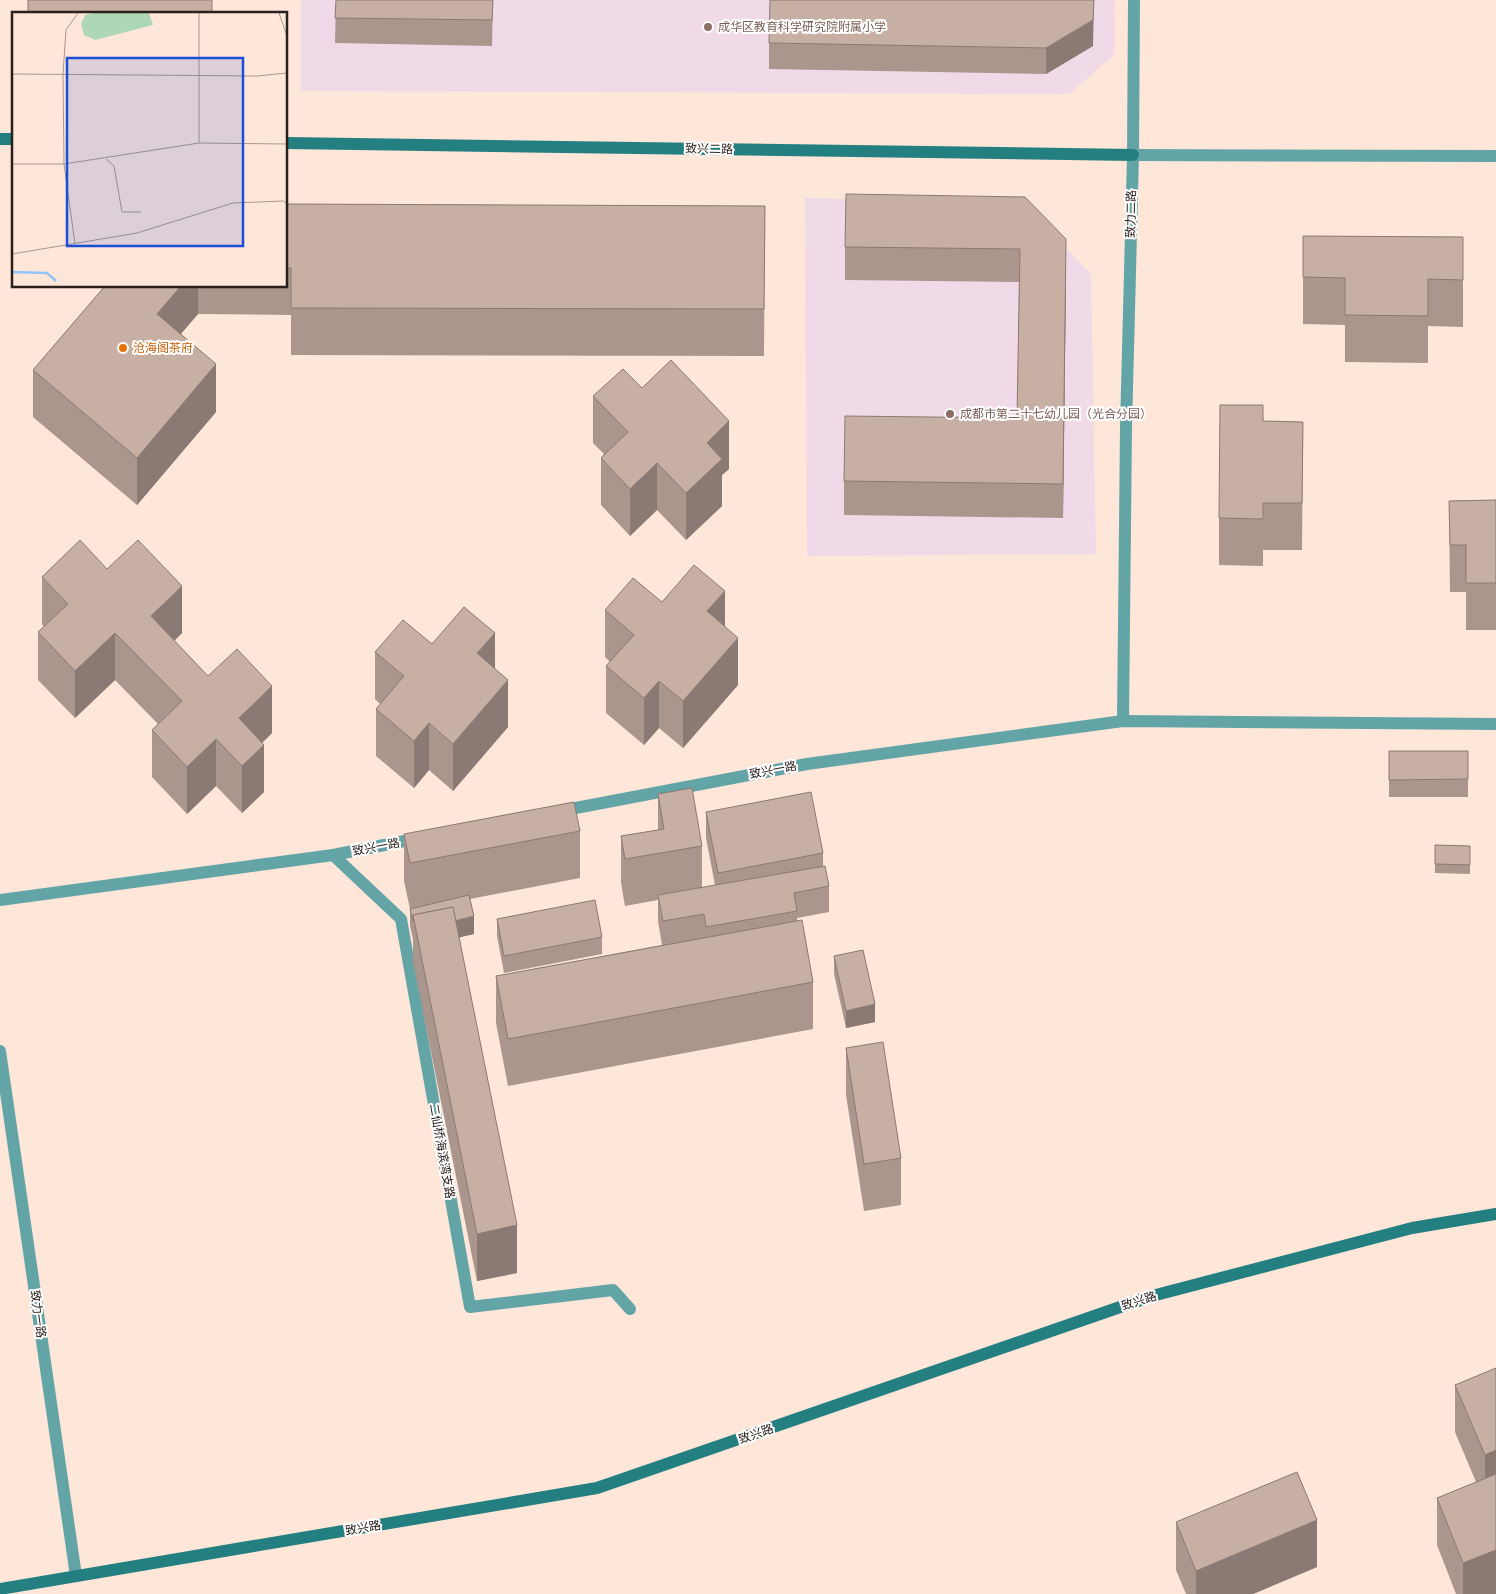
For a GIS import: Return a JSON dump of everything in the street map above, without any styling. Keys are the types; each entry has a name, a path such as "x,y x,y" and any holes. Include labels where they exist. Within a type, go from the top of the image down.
{"street":[{"name":"致力二路","path":"1123,720 1134,0"},
{"name":"致兴二路","path":"288,143 1133,155"},
{"path":"1133,155 1496,156"},
{"name":"致兴一路","path":"546,814 807,764 1123,720 1496,724"},
{"name":"致兴一路","path":"0,900 333,855 430,836"},
{"name":"二仙桥海滨湾支路","path":"333,855 401,919 470,1307 613,1290 630,1309"},
{"name":"致力一路","path":"0,1051 76,1576"},
{"name":"致兴路","path":"0,1589 597,1488 1152,1296 1412,1228 1496,1214"}],"shaded area":[{"name":"成华区教育科学研究院附属小学","path":"301,0 1115,0 1114,55 1069,94 301,91"},
{"name":"成都市第二十七幼儿园（光合分园）","path":"805,198 1022,203 1091,274 1096,554 807,556"}],"building":[{"path":"28,0 212,0 212,12 28,12"},
{"path":"336,0 493,0 492,20 335,18"},
{"path":"770,0 1094,0 1093,20 1046,48 769,43"},
{"path":"846,194 1025,197 1066,239 1063,484 844,481 845,416 1017,418 1020,249 845,247"},
{"path":"288,204 765,206 764,309 291,308 291,268 288,268"},
{"path":"1303,236 1463,237 1463,280 1428,279 1428,316 1345,315 1345,278 1303,277"},
{"path":"103,288 179,288 157,314 216,364 137,458 33,370"},
{"path":"671,360 729,421 707,443 722,459 686,493 657,463 630,489 601,458 628,432 593,396 623,369 642,388"},
{"path":"1220,405 1263,405 1263,421 1303,422 1302,503 1263,503 1263,519 1219,518"},
{"path":"1496,500 1496,583 1466,583 1466,545 1450,545 1449,501"},
{"path":"80,540 107,569 138,540 182,586 151,616 208,676 237,649 272,686 239,718 264,745 242,766 216,739 187,767 152,730 182,701 115,633 75,671 38,632 68,604 42,577"},
{"path":"694,565 725,591 707,611 738,638 683,701 659,681 644,698 606,666 634,635 605,610 633,578 662,602"},
{"path":"464,607 495,633 477,653 508,680 453,744 429,723 414,741 376,709 404,676 375,652 403,620 432,644"},
{"path":"1389,751 1468,751 1468,779 1389,780"},
{"path":"692,788 702,846 625,859 621,836 664,829 658,794"},
{"path":"811,792 823,853 718,873 706,812"},
{"path":"574,802 580,831 410,863 404,834"},
{"path":"1435,845 1470,846 1470,865 1435,864"},
{"path":"825,866 829,886 794,893 797,911 706,927 704,914 663,921 658,895"},
{"path":"469,895 474,916 455,921 453,907 413,915 413,921 410,909"},
{"path":"595,900 602,937 504,956 497,919"},
{"path":"453,907 517,1225 477,1234 413,915"},
{"path":"802,920 813,982 508,1039 496,976"},
{"path":"863,950 875,1004 846,1011 834,956"},
{"path":"883,1042 901,1158 864,1164 846,1048"},
{"path":"1496,1368 1496,1450 1485,1455 1455,1385"},
{"path":"1297,1472 1317,1520 1196,1571 1176,1522"},
{"path":"1496,1474 1496,1550 1463,1563 1437,1498"}],"place":[{"name":"成华区教育科学研究院附属小学","path":"708,27"},
{"name":"沧海阁茶府","path":"123,348"},
{"name":"成都市第二十七幼儿园（光合分园）","path":"950,414"}]}
